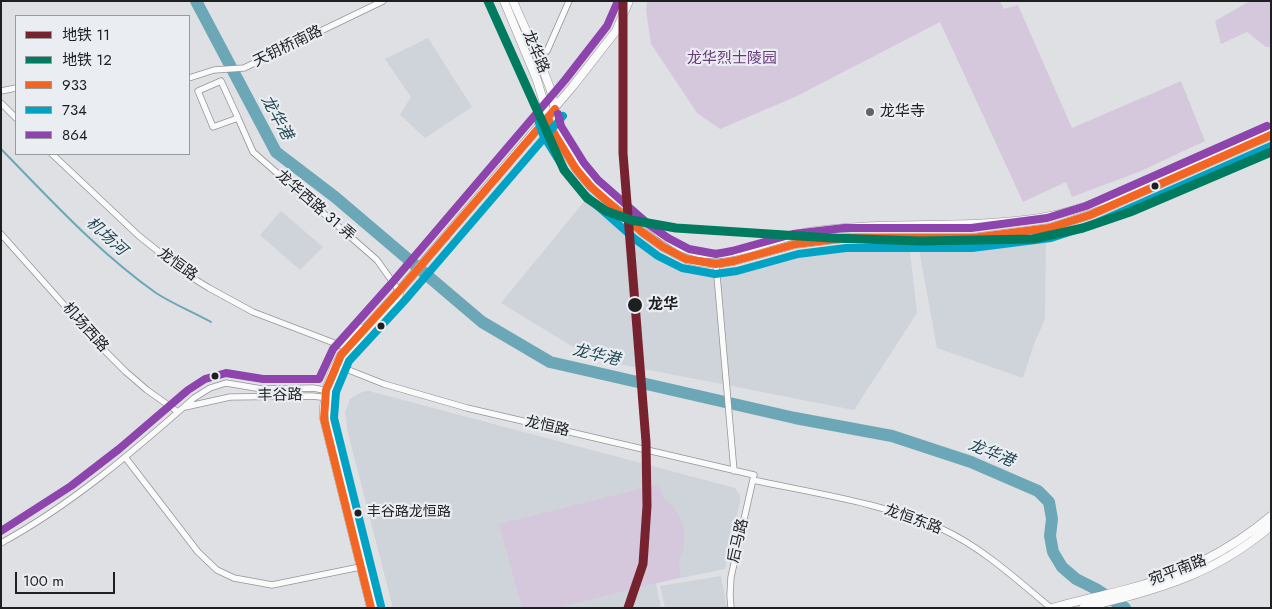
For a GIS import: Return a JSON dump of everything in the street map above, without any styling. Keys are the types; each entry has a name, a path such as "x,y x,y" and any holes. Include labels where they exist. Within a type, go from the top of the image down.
{"main road":[{"name":"龙华路","path":"504,1 544,97 552,130 576,169 591,187 642,232 663,248 686,259 716,264 796,244 845,238 972,238 1048,228 1090,214 1271,135"},
{"name":"龙华路","path":"513,1 545,76 558,124 583,164 597,182 652,228 686,249 708,254 724,254 806,232 838,228 975,224 1021,220 1076,210 1127,192 1271,126"},
{"path":"371,608 326,430 324,407 338,369 364,329 408,282 555,109 606,45 624,16 629,1"},
{"path":"351,349 396,304 400,291"},
{"path":"329,394 336,440 379,608"},
{"name":"宛平南路","path":"1051,608 1125,590 1168,577 1205,561 1239,541 1271,516"},
{"name":"宛平南路","path":"1083,608 1147,591 1194,575 1217,564 1256,539 1271,526"}],"street":[{"name":"天钥桥南路","path":"190,78 214,70 244,68 383,1"},
{"path":"547,51 569,1"},
{"name":"龙华西路 31 弄","path":"238,118 212,127 198,91 220,80 238,118 253,152 377,260 400,291"},
{"path":"1,91 15,88"},
{"path":"1,103 15,117"},
{"name":"龙恒路","path":"53,155 138,236 188,275 253,312 351,349"},
{"name":"机场西路","path":"1,234 126,372 147,390 180,410"},
{"path":"716,264 734,471"},
{"name":"龙恒路","path":"338,369 467,408 754,477"},
{"name":"丰谷路","path":"1,543 22,532 58,507 125,457 180,410 210,388 226,383 262,389 312,388 329,394"},
{"name":"丰谷路","path":"180,410 230,397 329,394"},
{"path":"125,457 198,552 217,570 234,578 272,585 360,567"},
{"name":"后马路","path":"731,608 732,577 754,477"},
{"name":"龙恒东路","path":"754,477 896,513 942,530 992,559 1051,608"}],"shaded area":[{"path":"428,38 472,107 425,138 400,115 411,97 385,59"},
{"path":"587,198 652,250 689,270 735,273 769,262 839,246 909,243 917,313 854,410 593,359 501,303"},
{"path":"281,211 323,247 300,270 260,235"},
{"path":"1046,239 1045,319 1034,344 1023,378 937,348 918,244"},
{"path":"369,391 735,488 740,495 740,501 725,569 656,583 661,608 393,608 348,433 345,413 350,399 362,392"},
{"path":"721,576 727,608 665,608 660,586"}],"green space":[{"name":"龙华烈士陵园","path":"647,1 1000,1 1004,9 1018,5 1072,128 1181,81 1205,141 1141,171 1072,197 1066,182 1023,202 940,22 797,96 720,129 697,113 651,44 646,10"},
{"path":"1250,1 1271,1 1271,47 1266,47 1247,32 1221,44 1215,21"},
{"path":"659,484 663,498 674,508 683,527 683,550 679,559 681,577 556,608 522,608 499,524"}],"waterway":[{"name":"龙华港","path":"196,1 276,152 335,197 482,322 550,362 795,418 892,436 971,462 1038,491 1049,502 1052,519 1050,536 1053,552 1062,567 1076,579 1096,589 1125,608"},
{"name":"机场河","path":"1,149 76,225 114,260 156,293 211,322"}],"metro line":[{"name":"12","path":"488,1 564,170 587,198 606,211 631,220 676,228 831,238 920,241 1033,239 1083,228 1130,212 1271,152"},
{"name":"11","path":"623,1 623,153 646,442 647,506 643,564 628,608"}],"transit line":[{"name":"864","path":"1,531 71,486 119,449 188,390 205,379 226,373 263,379 319,379 333,349 565,80 607,26 618,1"},
{"name":"933","path":"371,608 324,419 326,390 341,355 399,291 555,109"},
{"name":"864","path":"558,114 561,126 584,163 598,180 648,224 668,238 689,249 716,254 793,234 844,228 971,228 1047,218 1086,206 1267,126"},
{"name":"734","path":"381,606 334,418 336,392 349,361 407,298 563,116"},
{"name":"933","path":"548,117 552,130 576,169 591,187 642,232 663,247 686,259 716,264 796,244 845,238 972,238 1049,228 1090,215 1271,135"},
{"name":"734","path":"538,120 543,135 568,175 584,194 635,239 658,256 682,268 715,274 737,271 798,254 846,248 972,248 1051,238 1094,224 1271,146"}],"place":[{"name":"龙华寺","path":"870,112"},
{"name":"龙华","path":"635,305"},
{"name":"丰谷路龙恒路","path":"358,513"}]}
